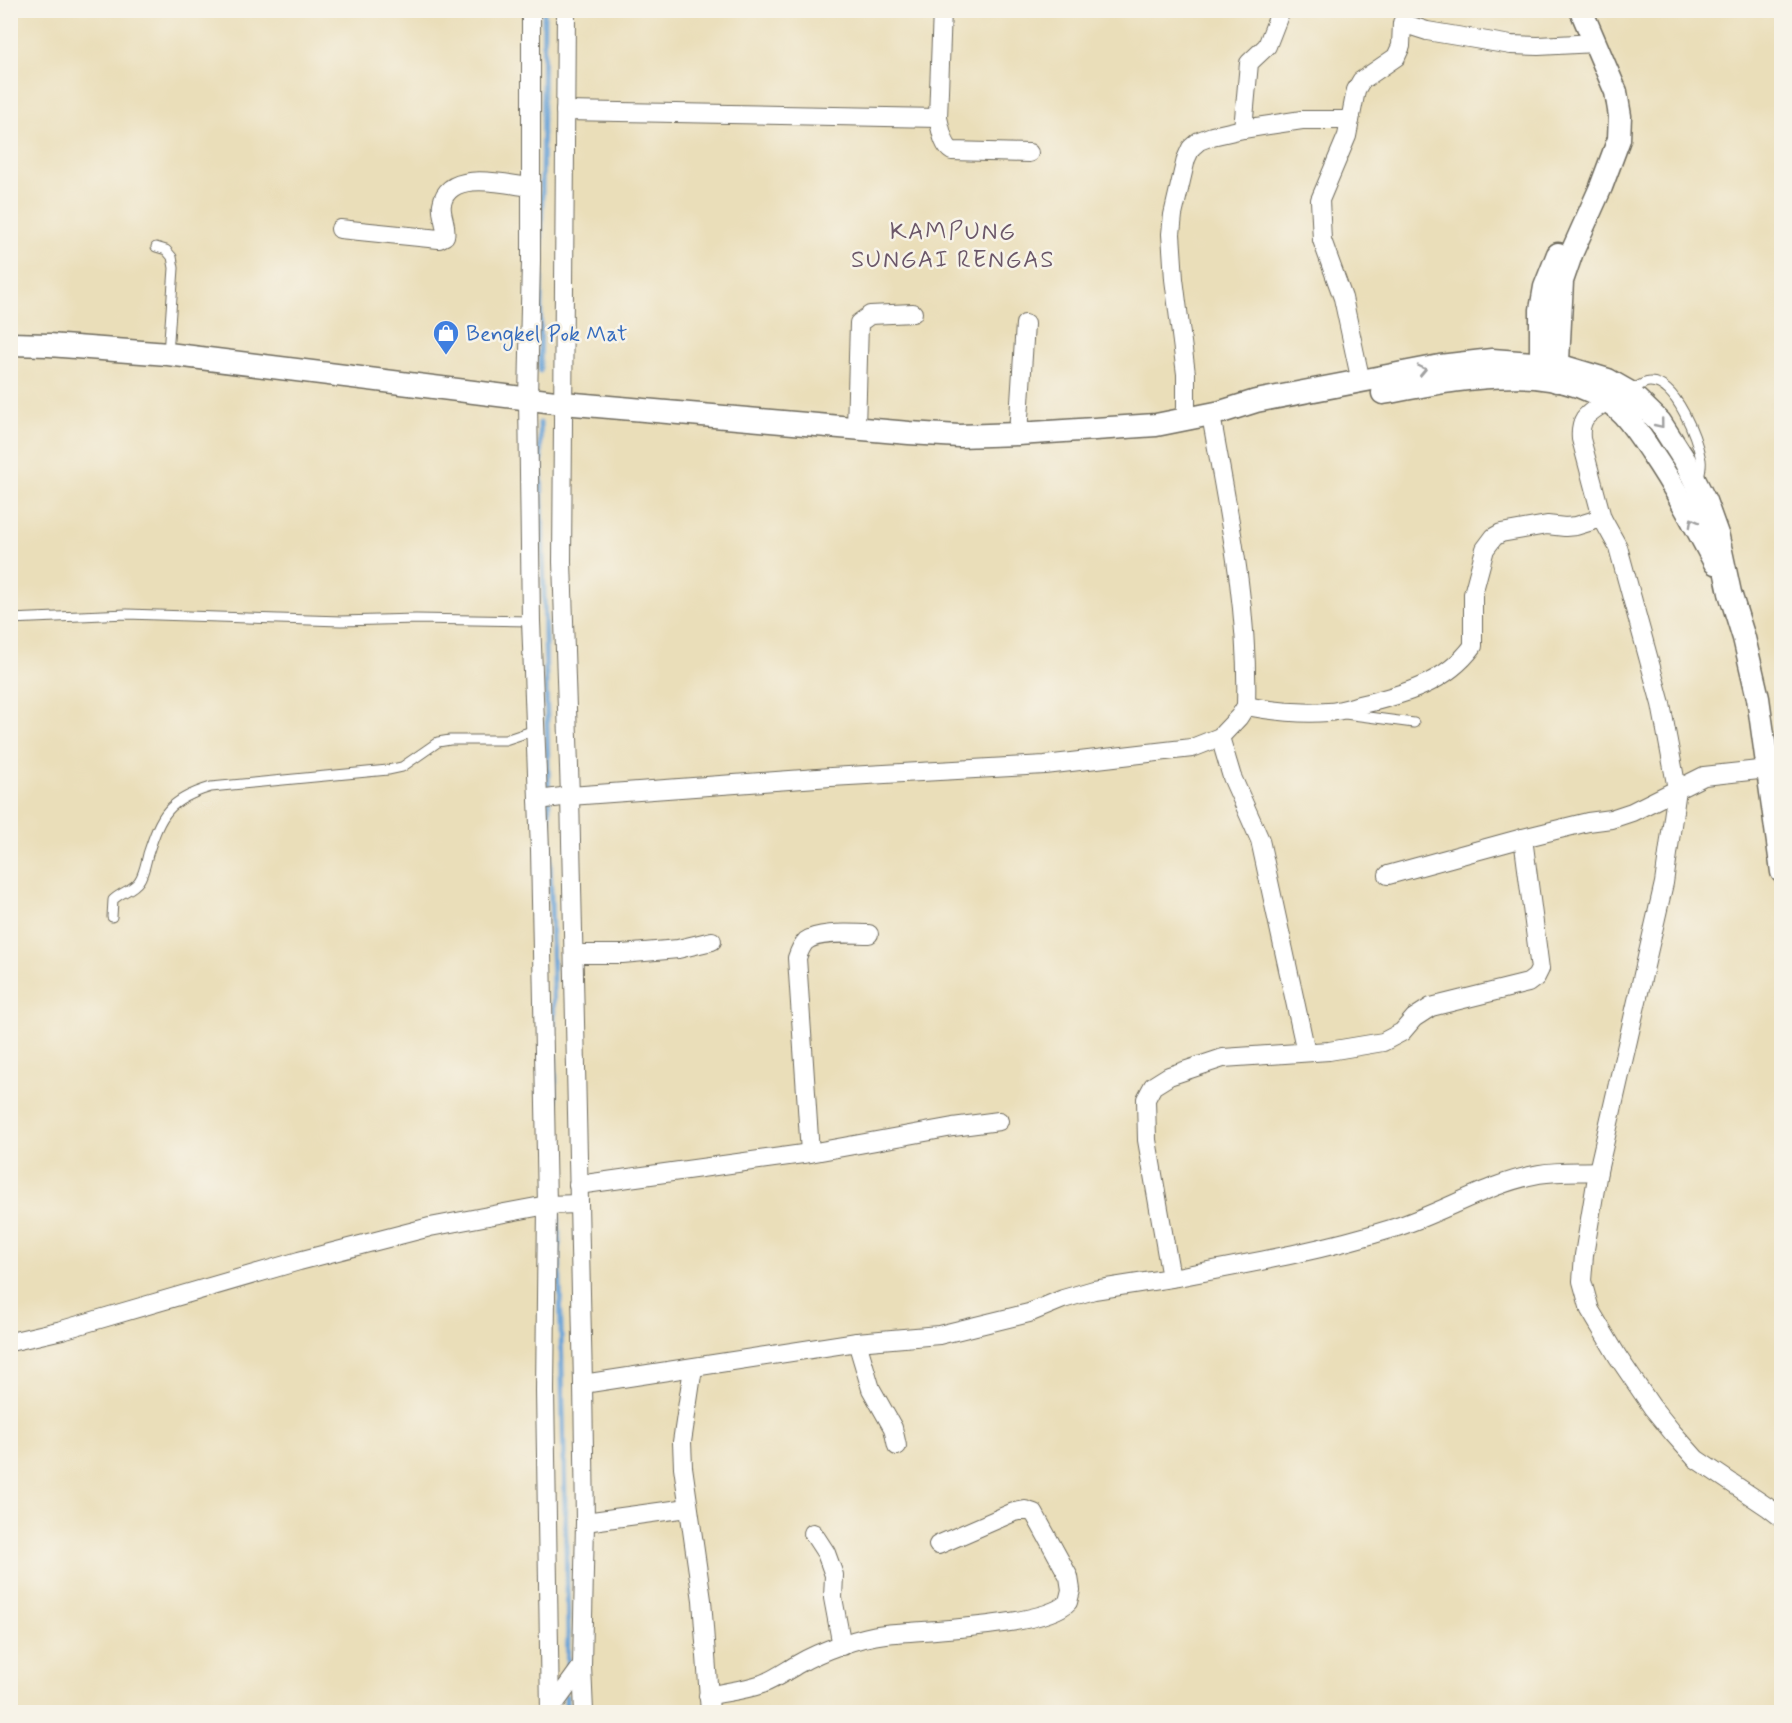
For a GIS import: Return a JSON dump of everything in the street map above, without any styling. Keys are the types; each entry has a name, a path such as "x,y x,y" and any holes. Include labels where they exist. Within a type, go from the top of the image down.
{"street":[{"path":"531,10 528,399 535,730 553,798 574,954 578,1185 563,1205 544,1391 550,1711"},
{"path":"566,10 562,562 553,798 563,1205 583,1384 585,1522 579,1670 584,1713"},
{"path":"942,10 938,118 947,148 952,151 1029,153"},
{"path":"1243,129 1249,63 1268,46 1281,10"},
{"path":"1550,372 1558,326 1562,281 1619,139 1620,116 1616,92 1581,10"},
{"path":"1362,382 1343,298 1322,240 1320,200 1347,136 1356,90 1361,81 1396,57 1401,46 1402,16 1427,31 1511,45 1596,43"},
{"path":"565,111 938,118"},
{"path":"1186,420 1186,374 1171,234 1186,159 1191,148 1199,141 1212,136 1243,129 1302,120 1350,120"},
{"path":"10,344 168,354 563,403 959,436 1156,425 1216,414 1256,401 1440,366 1492,360 1520,351 1528,344 1541,310 1549,274 1570,227 1583,204 1604,179"},
{"path":"340,229 439,239 446,231 442,205 446,193 456,185 469,181 530,187"},
{"path":"1541,310 1550,372"},
{"path":"856,428 859,323 870,315 913,313"},
{"path":"1018,434 1025,324"},
{"path":"1558,326 1579,358 1607,391 1667,476 1695,524 1730,593"},
{"path":"1492,360 1550,372 1607,391 1629,392 1660,422 1685,461 1718,537 1730,593 1744,638 1758,698 1782,872"},
{"path":"1216,414 1271,410 1487,377 1550,372"},
{"path":"1607,391 1580,425 1581,439 1602,518 1618,547 1661,704 1677,789 1664,883 1598,1171 1582,1281 1590,1310 1652,1407 1696,1459 1782,1518"},
{"path":"553,798 819,778 1045,765 1192,748 1220,737 1246,706 1247,671 1236,555 1216,414"},
{"path":"1246,706 1270,710 1329,712 1381,700 1431,683 1437,676 1448,672 1473,645 1473,594 1485,549 1494,537 1501,533 1540,526 1576,526 1602,518"},
{"path":"1220,737 1232,777 1260,840 1306,1052"},
{"path":"1388,875 1523,838 1622,815 1704,776 1768,769"},
{"path":"1171,1278 1147,1140 1146,1099 1153,1086 1169,1076 1223,1058 1306,1052 1383,1042 1402,1032 1414,1018 1431,1007 1528,983 1536,977 1540,969 1523,838"},
{"path":"810,1153 797,958 808,939 818,935 869,934"},
{"path":"574,954 622,954 678,949 712,941"},
{"path":"578,1185 810,1153 952,1127 999,1121"},
{"path":"583,1384 856,1342 939,1335 1029,1312 1094,1290 1261,1262 1348,1242 1396,1227 1494,1188 1537,1174 1598,1171"},
{"path":"10,1342 62,1330 299,1260 430,1227 563,1205"},
{"path":"856,1342 871,1389 893,1428 897,1446"},
{"path":"693,1368 682,1442 688,1508 702,1600 709,1704 761,1684 800,1662 882,1634 957,1630 1029,1618 1053,1613 1068,1602 1071,1590 1070,1577 1034,1513 1025,1510 1014,1512 938,1545"},
{"path":"585,1522 688,1508"},
{"path":"813,1533 826,1553 834,1575 833,1598 842,1646"},
{"path":"550,1711 579,1670"}],"lane":[{"path":"156,247 166,250 172,258 174,268 168,354"},
{"path":"10,619 127,614 341,621 416,619 531,621"},
{"path":"1329,712 1414,723"},
{"path":"112,917 113,900 133,887 141,878 161,818 169,808 198,791 211,787 388,770 402,767 438,742 505,740 535,730"}],"waterway":[{"path":"540,371 544,10"},
{"path":"540,423 568,1630 567,1678"},
{"path":"566,1696 566,1712"}],"place":[{"name":"Bengkel Pok Mat","path":"446,356"}],"district":[{"name":"KAMPUNG SUNGAI RENGAS","path":"953,245"}]}
